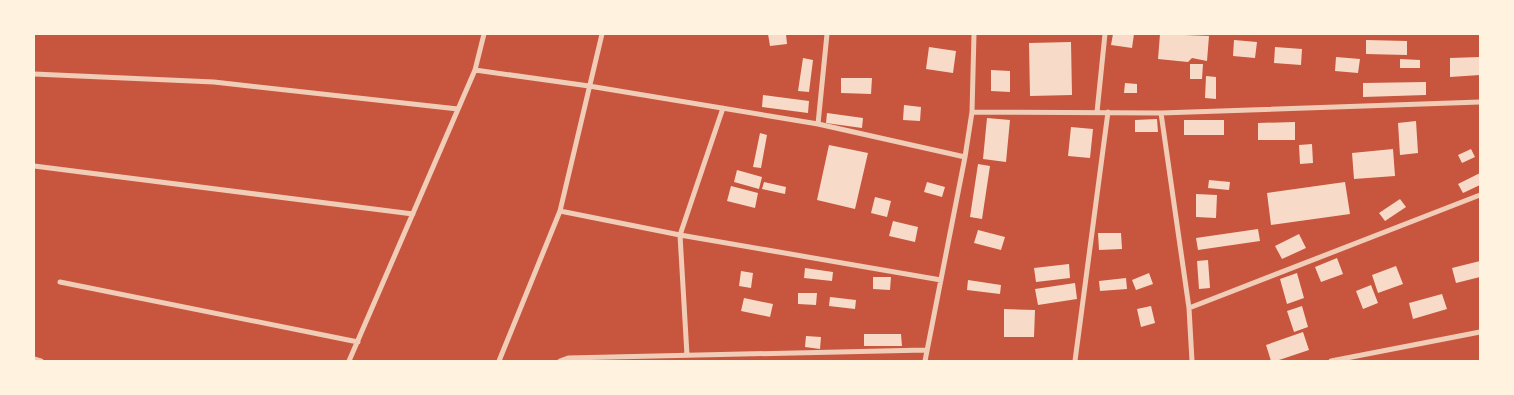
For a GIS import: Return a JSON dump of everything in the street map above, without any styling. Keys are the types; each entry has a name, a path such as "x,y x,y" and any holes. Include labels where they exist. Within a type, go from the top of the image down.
{"street":[{"path":"350,361 475,70 484,34"},
{"path":"499,361 560,211 602,34"},
{"path":"818,124 827,34"},
{"path":"925,361 972,112 974,34"},
{"path":"1096,112 1105,34"},
{"path":"475,70 589,86 818,124 965,157"},
{"path":"34,74 214,82 458,108"},
{"path":"972,112 1161,113 1480,102"},
{"path":"687,355 680,235 723,108"},
{"path":"1075,361 1108,112"},
{"path":"1161,113 1189,308 1192,361"},
{"path":"34,166 413,214"},
{"path":"1189,308 1480,195"},
{"path":"560,211 680,235 941,280"},
{"path":"60,282 358,342"},
{"path":"1331,361 1480,332"},
{"path":"560,361 687,355 926,350"},
{"path":"34,359 41,361"}],"building":[{"path":"768,34 786,34 787,44 770,46"},
{"path":"1113,34 1134,34 1132,48 1111,45"},
{"path":"1160,34 1209,36 1207,61 1192,58 1188,62 1158,59"},
{"path":"1234,40 1257,42 1255,58 1233,56"},
{"path":"1366,40 1407,41 1407,55 1366,54"},
{"path":"1071,42 1072,95 1030,96 1029,43"},
{"path":"929,47 956,51 953,73 926,69"},
{"path":"1275,47 1302,49 1301,65 1274,63"},
{"path":"1336,57 1360,59 1358,73 1335,71"},
{"path":"1480,57 1480,75 1450,77 1450,58"},
{"path":"803,58 813,60 809,92 798,91"},
{"path":"1400,59 1420,60 1420,68 1400,68"},
{"path":"1190,64 1203,64 1202,79 1190,79"},
{"path":"991,70 1010,71 1010,92 991,91"},
{"path":"1206,76 1216,77 1216,99 1205,98"},
{"path":"841,78 872,78 871,94 841,93"},
{"path":"1426,82 1426,95 1363,97 1363,83"},
{"path":"1125,83 1137,84 1137,93 1124,93"},
{"path":"763,95 809,101 808,113 762,107"},
{"path":"904,105 921,107 920,121 903,120"},
{"path":"827,113 863,118 862,128 826,123"},
{"path":"987,118 1010,120 1006,162 983,159"},
{"path":"1157,119 1158,132 1135,132 1135,120"},
{"path":"1184,120 1224,120 1224,135 1184,135"},
{"path":"1416,121 1418,153 1400,155 1398,123"},
{"path":"1295,122 1295,140 1258,140 1258,123"},
{"path":"1071,127 1093,129 1090,158 1068,156"},
{"path":"760,133 767,135 761,168 753,167"},
{"path":"1312,144 1313,163 1300,164 1299,145"},
{"path":"829,145 868,153 855,209 817,200"},
{"path":"1393,149 1395,176 1354,179 1352,153"},
{"path":"1471,149 1475,157 1462,163 1458,155"},
{"path":"978,164 990,166 982,219 970,217"},
{"path":"737,170 762,177 759,189 734,182"},
{"path":"1480,173 1480,185 1463,193 1458,184"},
{"path":"1209,180 1230,182 1229,190 1208,188"},
{"path":"764,182 786,187 785,194 762,189"},
{"path":"927,182 945,187 942,197 924,192"},
{"path":"1345,182 1350,214 1271,225 1267,193"},
{"path":"731,186 758,193 755,208 727,201"},
{"path":"1196,194 1217,195 1216,218 1196,217"},
{"path":"875,197 891,201 887,217 871,213"},
{"path":"1400,199 1406,207 1385,221 1379,213"},
{"path":"893,221 918,227 915,242 889,236"},
{"path":"1258,229 1260,241 1198,250 1196,238"},
{"path":"978,230 1005,237 1001,250 974,243"},
{"path":"1098,233 1121,233 1122,249 1099,250"},
{"path":"1299,234 1306,248 1282,259 1275,246"},
{"path":"1337,258 1343,274 1321,282 1315,267"},
{"path":"1208,260 1210,288 1199,289 1197,261"},
{"path":"1480,261 1480,277 1456,283 1452,268"},
{"path":"1069,264 1070,278 1036,282 1034,268"},
{"path":"1396,266 1403,284 1378,293 1372,275"},
{"path":"805,268 833,272 832,281 804,278"},
{"path":"741,271 753,273 751,288 739,286"},
{"path":"1149,273 1153,284 1136,290 1132,280"},
{"path":"1297,273 1304,298 1287,304 1280,279"},
{"path":"873,277 891,277 890,290 873,289"},
{"path":"1126,278 1127,289 1100,291 1099,281"},
{"path":"968,280 1001,285 1000,294 967,290"},
{"path":"1075,283 1077,299 1038,305 1035,289"},
{"path":"1371,285 1378,303 1363,309 1356,291"},
{"path":"798,293 817,293 816,305 798,304"},
{"path":"1442,294 1447,309 1413,319 1409,303"},
{"path":"830,297 856,300 855,309 829,306"},
{"path":"744,298 773,304 770,317 741,311"},
{"path":"1151,306 1155,323 1141,327 1137,309"},
{"path":"1302,306 1308,327 1294,332 1287,311"},
{"path":"1004,309 1035,310 1034,337 1004,337"},
{"path":"1303,332 1309,350 1271,361 1266,345"},
{"path":"864,334 901,334 902,346 864,346"},
{"path":"806,336 821,337 820,349 805,347"}]}
